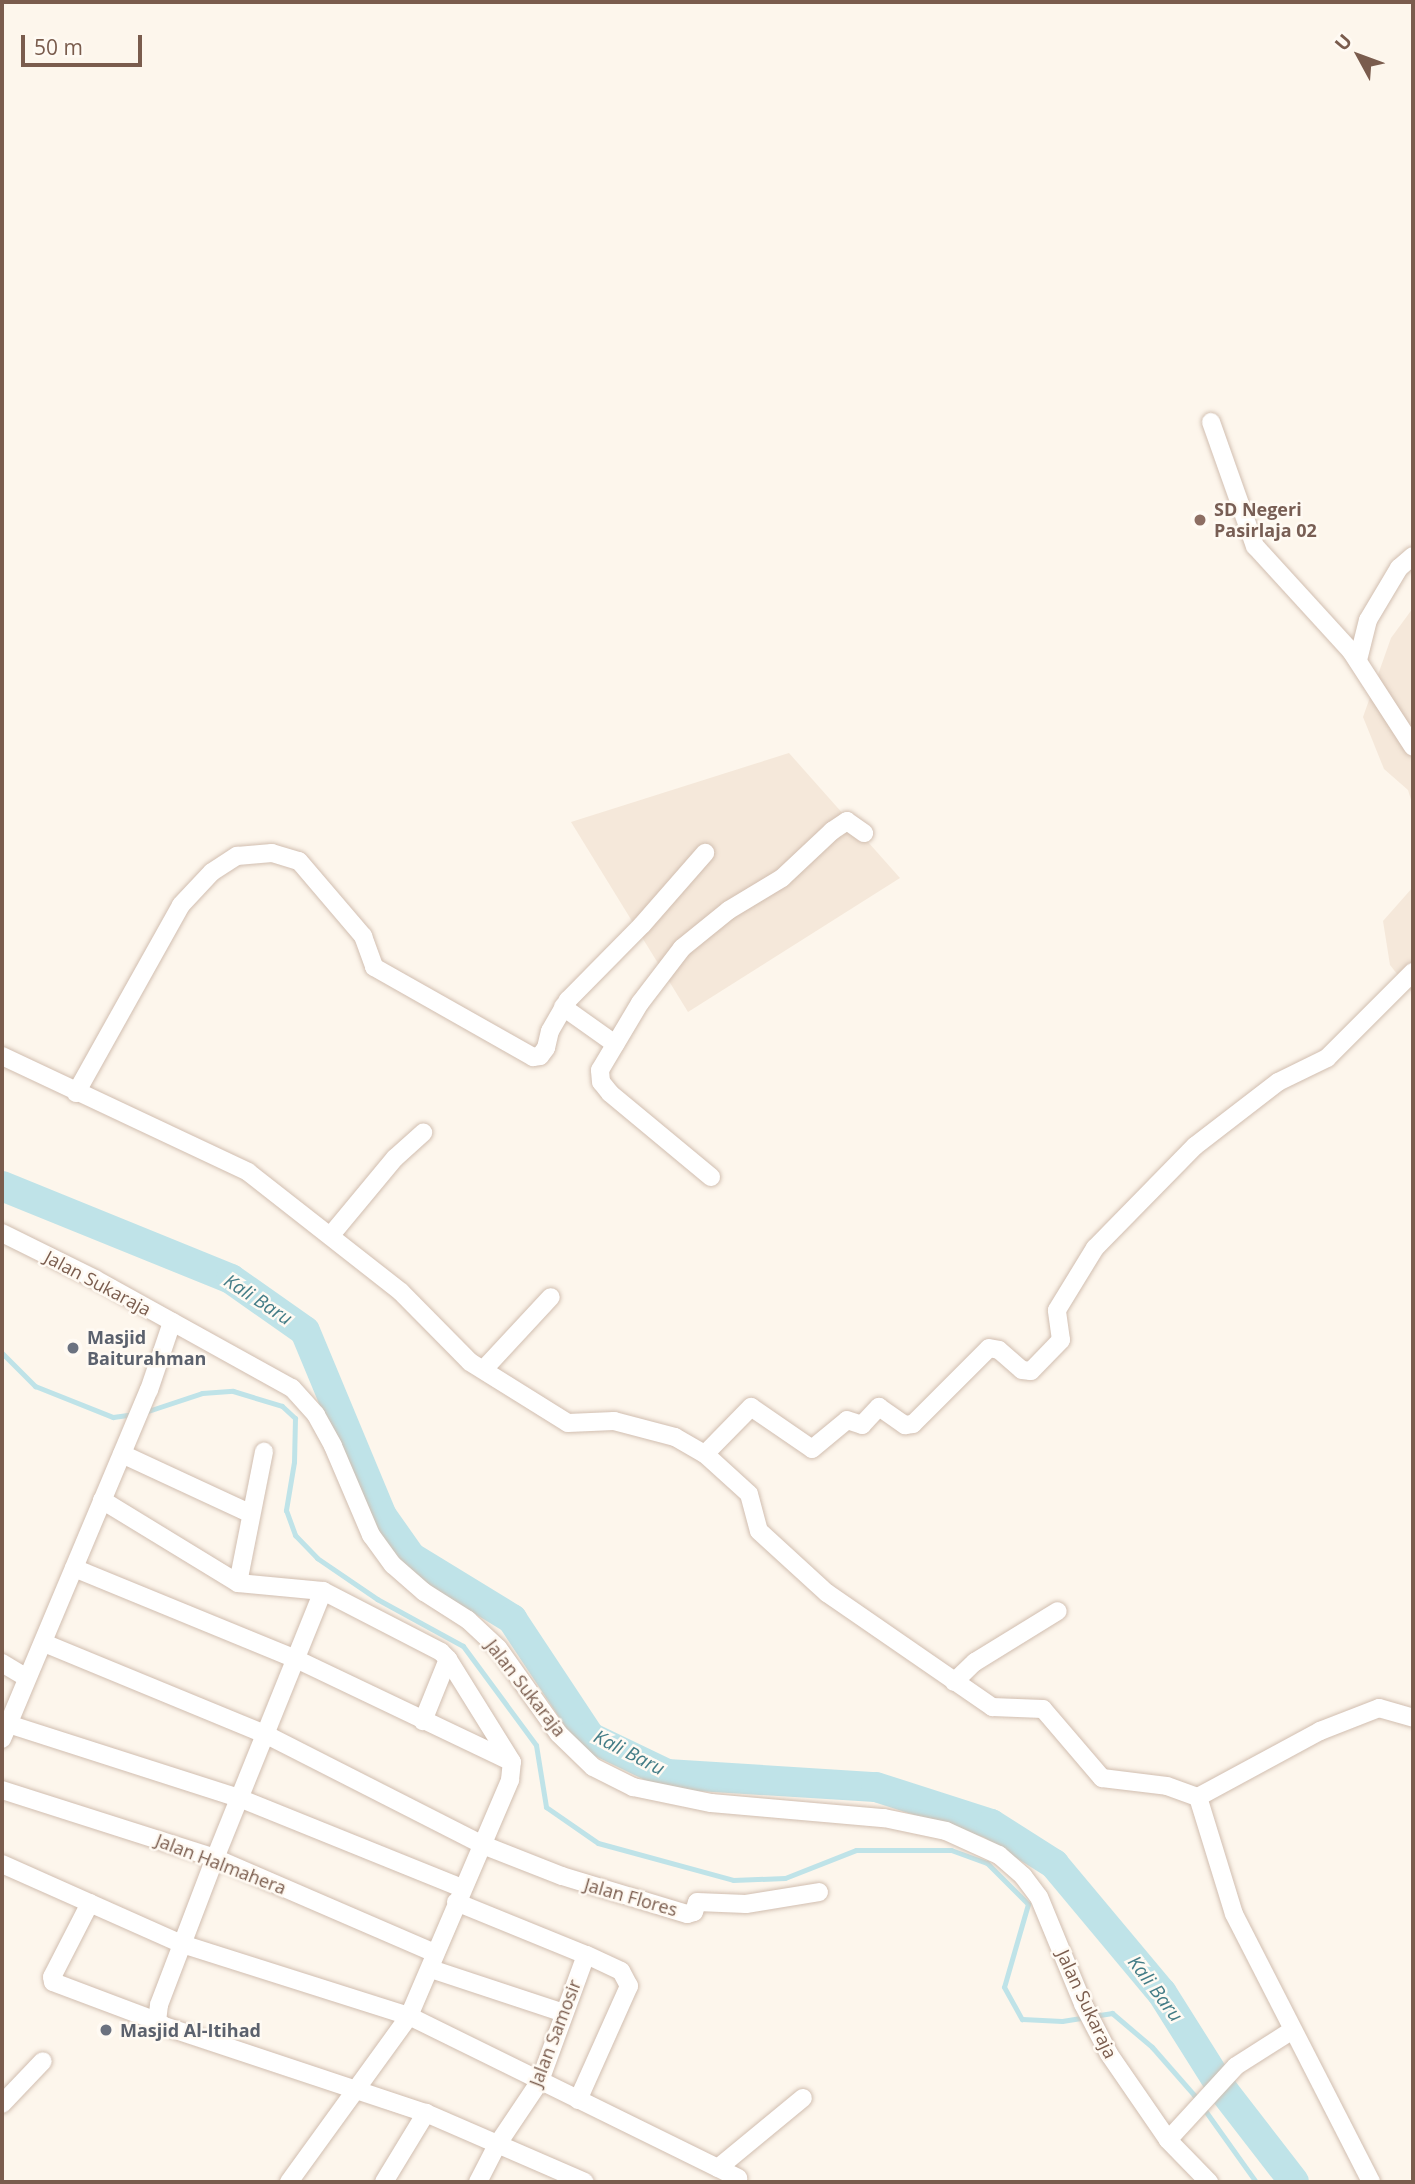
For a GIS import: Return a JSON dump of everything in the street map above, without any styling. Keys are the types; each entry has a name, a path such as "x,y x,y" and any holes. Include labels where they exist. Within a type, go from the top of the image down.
{"street":[{"path":"1211,422 1255,546 1357,660 1413,747"},
{"path":"1357,660 1368,620 1399,568 1413,556"},
{"path":"711,1177 601,1082 600,1070 665,968 710,924 782,878 846,821 864,833"},
{"path":"76,1093 181,905 212,872 237,856 272,853 299,861 363,936 374,967 530,1056 540,1056 563,1007 705,853"},
{"path":"705,1454 751,1407 812,1449 847,1420 862,1425 879,1407 905,1425 913,1424 989,1348 999,1350 1022,1370 1031,1371 1061,1340 1057,1310 1095,1248 1195,1146 1278,1082 1327,1058 1413,972"},
{"path":"563,1007 615,1044"},
{"path":"2,1056 248,1172 401,1292 470,1362 484,1368 568,1423 614,1421 675,1437 705,1454 749,1494 759,1531 827,1593 992,1707 1043,1709 1102,1778 1167,1786 1198,1797 1320,1731 1380,1708 1413,1718"},
{"path":"331,1235 386,1167 423,1133"},
{"name":"Jalan Sukaraja","path":"2,1233 95,1279 292,1388 316,1415 333,1446 371,1535 393,1565 424,1592 468,1620 498,1648 559,1734 593,1767 633,1787 711,1802 884,1818 953,1834 999,1855 1023,1876 1039,1897 1083,2004 1098,2033 1168,2140 1209,2182"},
{"path":"484,1368 551,1297"},
{"path":"172,1322 149,1390 44,1643 25,1677 4,1728 239,1798 459,1895 621,1971 629,1986 578,2100"},
{"path":"237,1583 264,1452"},
{"path":"121,1454 251,1514"},
{"path":"102,1500 237,1583 323,1591 442,1652 512,1762 510,1780 409,2016 289,2182"},
{"path":"74,1568 296,1659 512,1762"},
{"path":"157,2021 159,2005 215,1858 323,1591"},
{"path":"954,1682 975,1662 1058,1611"},
{"path":"44,1643 265,1734 482,1845"},
{"path":"424,1721 448,1659"},
{"path":"2,1663 25,1677"},
{"name":"Jalan Halmahera","path":"2,1790 215,1858 433,1961 564,2012"},
{"path":"1198,1797 1234,1914 1371,2182"},
{"name":"Jalan Flores","path":"482,1845 562,1876 687,1914 694,1912 697,1902 746,1904 819,1892"},
{"path":"2,1864 182,1944 409,2016 738,2178"},
{"path":"90,1903 52,1977 53,1982 164,2026 426,2113 585,2182"},
{"name":"Jalan Samosir","path":"478,2182 497,2145 540,2081 586,1955"},
{"path":"1168,2140 1241,2062 1292,2031"},
{"path":"2,2104 43,2061"},
{"path":"718,2168 803,2098"},
{"path":"384,2182 426,2113"}],"shaded area":[{"path":"1413,608 1413,806 1408,790 1384,769 1363,717 1391,638"},
{"path":"789,753 900,878 688,1012 571,822"},
{"path":"1413,887 1413,994 1390,965 1383,921"}],"waterway":[{"name":"Kali Baru","path":"2,1186 231,1279 305,1331 382,1516 411,1557 512,1619 590,1737 667,1774 876,1787 991,1824 1054,1864 1162,1993 1223,2090 1294,2182"},
{"path":"2,1353 35,1386 113,1417 135,1414"},
{"path":"145,1412 202,1393 233,1391 282,1406 295,1418 294,1462 286,1510 295,1535 317,1558 377,1599 463,1646 536,1745 546,1807 598,1843 733,1880 785,1878 856,1850 951,1850 987,1863 1028,1904 1004,1987 1022,2019 1062,2021 1112,2013 1152,2047 1194,2095 1256,2182"},
{"path":"955,1830 958,1812"}],"place":[{"name":"SD Negeri Pasirlaja 02","path":"1200,520"},
{"name":"Masjid Baiturahman","path":"73,1348"},
{"name":"Masjid Al-Itihad","path":"106,2030"}]}
